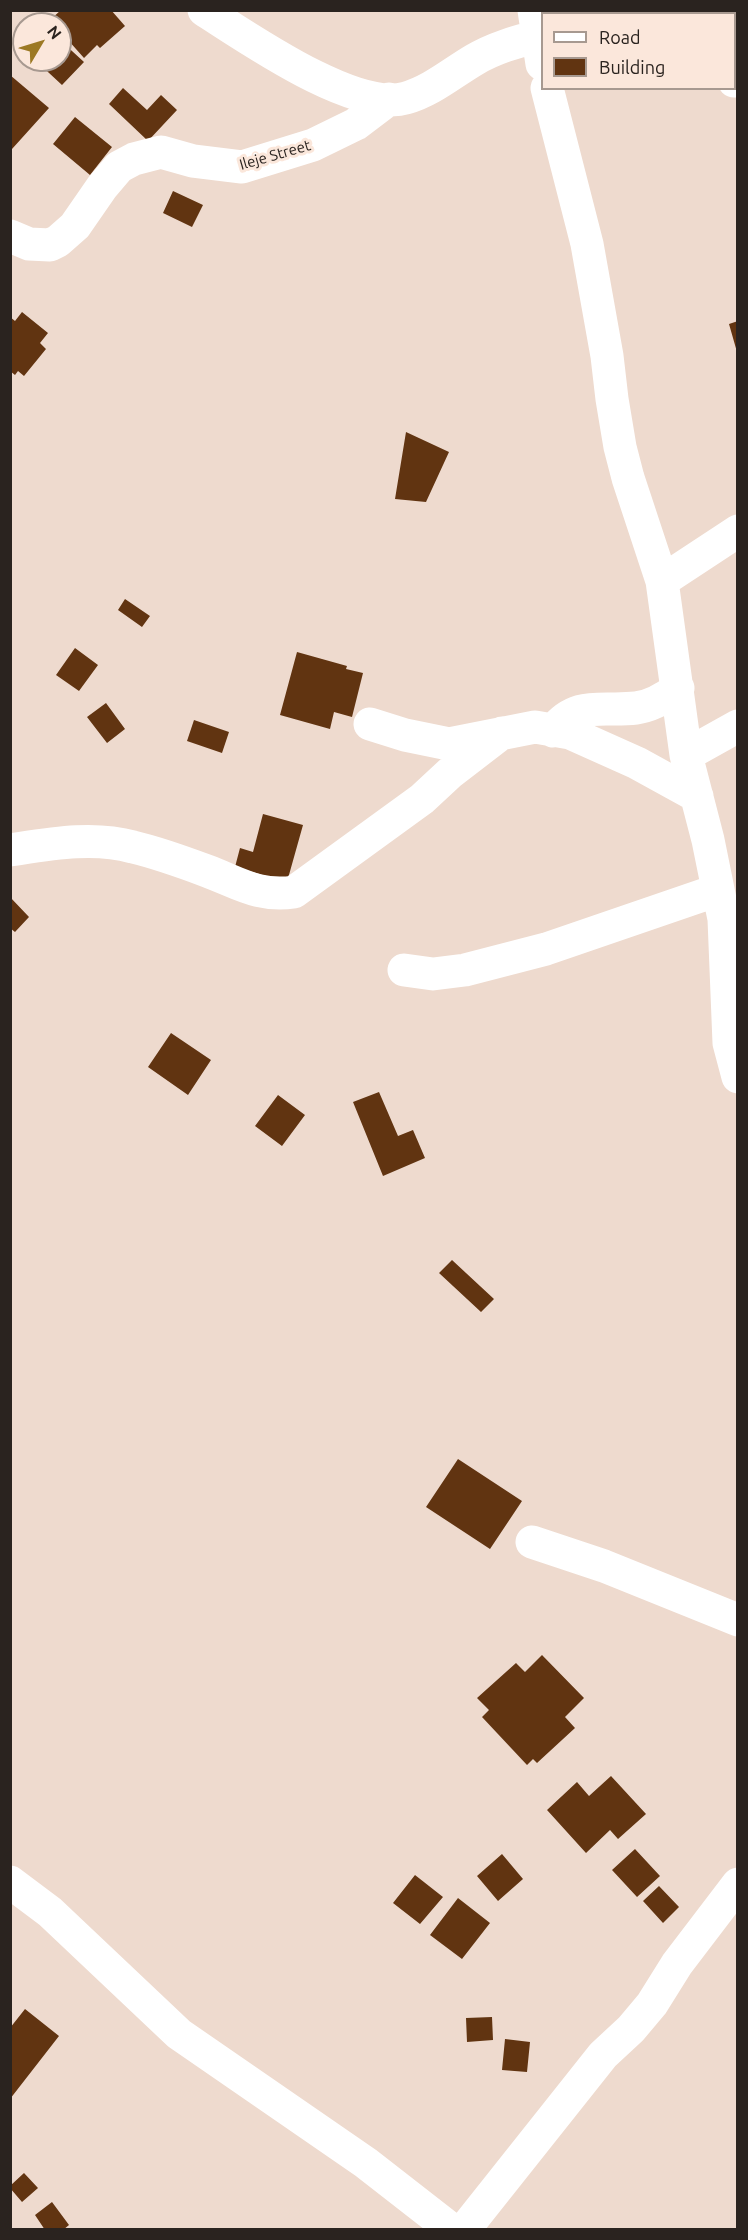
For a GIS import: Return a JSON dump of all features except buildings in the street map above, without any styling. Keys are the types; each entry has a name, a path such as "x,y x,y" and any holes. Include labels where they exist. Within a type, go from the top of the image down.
{"street":[{"path":"204,10 272,52 342,89 375,99 405,99 441,82 476,59 508,45 538,37"},
{"path":"548,90 587,244 620,447 662,581 686,755 724,919 729,1043 738,1077"},
{"name":"Ileje Street","path":"10,236 29,244 50,244 58,241 75,226 119,167 134,159 161,152 193,161 242,167 314,145 356,124 389,99"},
{"path":"662,581 738,531"},
{"path":"553,731 561,720 575,712 650,705 678,688"},
{"path":"370,724 405,735 449,744 535,727 570,733 626,758 697,796"},
{"path":"686,755 738,726"},
{"path":"10,850 79,841 130,846 275,895 294,892 413,806 450,773 502,733"},
{"path":"404,970 433,974 465,970 546,948 718,890"},
{"path":"532,1542 604,1566 738,1620"},
{"path":"10,1882 50,1912 179,2034 366,2163 452,2229"},
{"path":"464,2229 603,2055 652,2004 677,1964 738,1884"}]}
